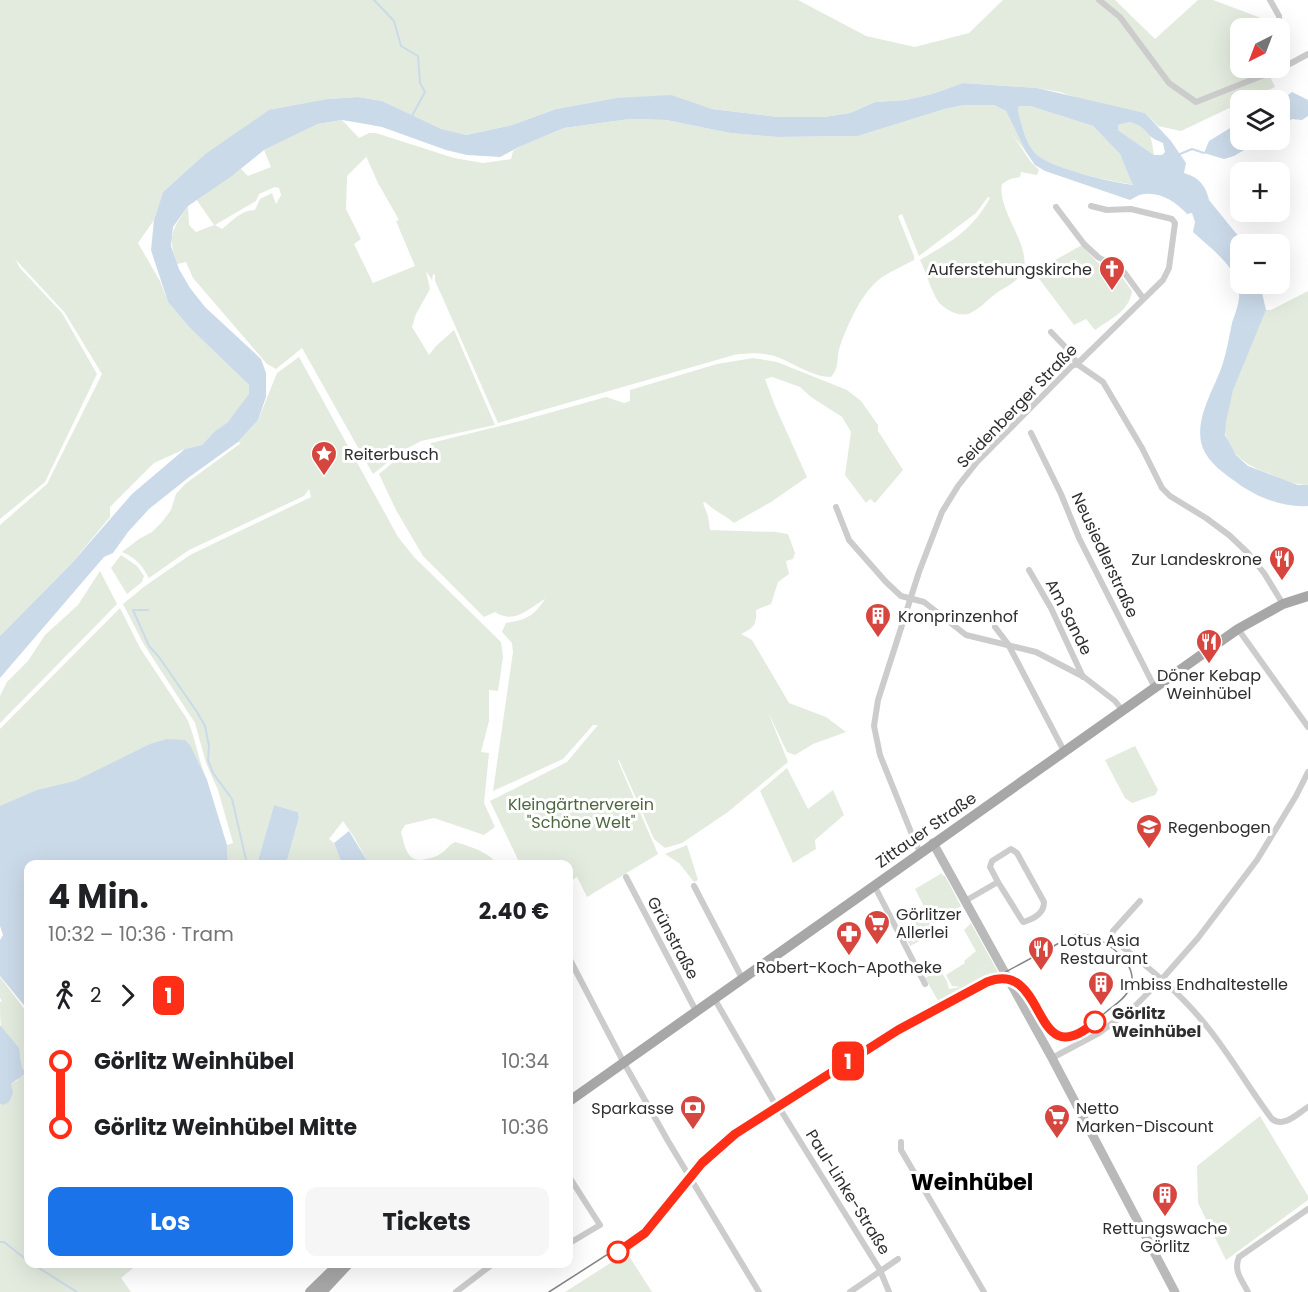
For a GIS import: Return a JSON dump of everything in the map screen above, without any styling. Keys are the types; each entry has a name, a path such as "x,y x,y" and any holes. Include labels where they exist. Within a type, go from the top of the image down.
{"main road":[{"name":"Zittauer Straße","path":"573,1099 1238,629 1284,604 1308,596"},
{"path":"310,1292 335,1268"},
{"path":"322,1292 344,1268"}],"street":[{"path":"1100,0 1120,17 1169,83 1196,102 1256,78"},
{"path":"1270,0 1279,18"},
{"path":"1290,64 1308,54"},
{"name":"Seidenberger Straße","path":"920,852 880,755 874,726 879,700 942,512 958,486 977,462 1072,366 1077,364 1163,280 1169,268 1174,221 1131,209 1107,210 1091,206"},
{"path":"1056,207 1084,244 1098,257 1124,272 1143,298"},
{"path":"1050,332 1071,353 1077,364 1103,382 1142,448 1162,488 1170,496 1229,535 1258,567 1284,604"},
{"name":"Neusiedlerstraße","path":"1031,433 1061,494 1079,538 1155,688"},
{"name":"Am Sande","path":"836,507 849,540 886,582 902,596 924,602 966,634 1036,652 1084,677 1115,701 1123,711"},
{"name":"Am Sande","path":"1029,570 1051,608 1084,677"},
{"path":"995,627 1008,644 1064,751"},
{"path":"1238,629 1308,727"},
{"path":"1052,1058 1099,1033 1132,1008 1162,979 1204,930 1257,860 1308,772"},
{"path":"933,843 1052,1058 1175,1292"},
{"path":"1011,849 1017,853 1044,902 1042,914 1023,922 998,882 990,867 992,861 1011,849"},
{"name":"Grünstraße","path":"626,877 696,1011"},
{"path":"965,902 998,882"},
{"path":"874,885 925,984"},
{"path":"694,886 742,978"},
{"path":"1140,901 1113,931 1111,938 1162,979 1208,1028 1268,1114 1277,1122 1284,1122 1308,1107"},
{"path":"573,966 624,1063 692,1183 759,1292"},
{"path":"714,998 774,1102"},
{"name":"Paul-Linke-Straße","path":"780,1109 880,1270 889,1292"},
{"path":"901,1142 901,1150 984,1292"},
{"path":"573,1183 600,1225 573,1241"},
{"path":"1248,1292 1236,1271 1239,1257 1308,1209"},
{"path":"849,1292 898,1259"},
{"path":"456,1292 487,1268"}],"green space":[{"path":"0,0 798,0 866,36 915,47 969,33 1003,0 1115,0 1155,39 1198,0 1213,0 1261,18 1230,18 1230,78 1271,78 1275,87 1268,90 1230,90 1230,108 1181,131 1158,126 1145,113 1060,92 1037,88 963,83 932,94 906,100 875,102 850,113 824,117 778,117 712,109 692,103 616,98 556,109 512,125 466,135 441,130 382,101 358,97 328,99 305,105 204,155 163,192 154,220 138,243 160,281 168,302 189,327 249,385 249,394 228,422 215,431 202,445 185,449 154,463 110,507 110,517 71,564 0,636 0,525 47,484 102,374 65,313 15,259 20,268 62,313 97,374 45,482 0,519"},
{"path":"964,105 994,105 1006,111 1026,152 1012,134 1039,170 1037,175 1021,172 1020,177 1002,184 1004,204 1022,248 1024,268 1017,279 976,310 964,315 959,314 950,311 938,302 920,260 960,235 976,219 990,198 988,197 976,213 919,256 902,214 898,216 914,260 881,278 867,292 847,328 840,346 836,370 831,377 810,372 772,355 756,353 734,355 498,423 435,281 435,275 433,274 432,280 426,271 430,289 416,314 412,327 429,355 454,330 495,425 421,441 402,451 373,474 302,348 276,369 267,364 193,278 186,262 177,264 172,246 175,227 188,206 189,225 196,232 214,225 196,199 241,169 248,176 271,167 264,150 318,124 342,120 359,138 369,133 376,133 454,158 483,163 511,159 513,151 519,147 564,128 630,119 666,120 730,133 777,137 858,136","holes":["365,154 399,220 396,221 415,266 373,283 354,244 361,239 346,209 347,176 366,157","275,187 279,188 281,195 276,204 272,193 260,199 255,210 241,214 222,229 215,225 256,201 259,194"]},
{"path":"1019,106 1030,106 1093,126 1120,154 1134,185 1082,174 1044,160 1032,150 1023,128 1018,111"},
{"path":"1130,122 1149,133 1154,155 1118,130 1118,125"},
{"path":"1082,245 1098,263 1118,272 1132,291 1123,310 1095,330 1086,319 1074,325 1034,272"},
{"path":"1308,291 1308,485 1297,484 1246,463 1232,449 1226,436 1225,425 1232,392 1266,310 1271,310"},
{"path":"299,357 398,537 414,557 501,642 503,657 498,691 489,690 489,721 481,752 489,753 484,803 495,827 484,835 434,818 405,825 401,832 408,853 411,857 420,860 367,860 343,821 329,839 334,843 340,860 287,860 299,818 298,812 274,805 258,860 228,860 227,845 233,843 195,723 143,643 123,604 190,555 311,497 309,489 304,496 189,550 149,578 138,562 122,552 152,532 162,522 171,510 176,494 185,484 241,443 238,442 258,420 277,373"},
{"name":"Kleingärtnerverein \"Schöne Welt\"","path":"753,358 777,362 847,390 861,401 878,425 878,431 903,470 875,503 870,499 866,503 845,475 851,432 842,417 800,387 772,377 765,379 807,477 771,502 734,523 705,502 703,503 710,530 788,534 795,553 793,559 786,561 789,574 778,582 771,604 756,610 754,625 741,634 752,640 789,703 826,717 846,732 813,744 795,755 787,752 768,712 788,762 728,812 682,843 665,848 654,839 619,760 658,854 587,897 577,877 573,880 573,860 518,860 490,801 567,762 598,725 593,725 563,759 493,791 513,652 512,643 502,632 506,623 529,616 545,599 522,614 509,617 495,612 484,617 423,556 396,510 379,474 397,459 418,448 423,459 431,454 431,443 606,397 624,403 630,401 630,390 717,364"},
{"path":"121,555 137,566 144,576 142,582 127,594 111,568"},
{"path":"100,571 117,604 0,723 0,696 7,682 28,661 45,635 78,605"},
{"path":"120,608 140,648 187,719 207,780 0,847 0,729"},
{"path":"1135,746 1158,790 1155,795 1132,803 1125,798 1105,760"},
{"path":"787,768 808,809 833,790 844,815 815,840 816,849 793,863 760,791"},
{"path":"455,842 484,853 493,860 420,860 435,857"},
{"path":"687,845 698,880 694,882 679,863 665,854"},
{"path":"942,873 961,906 934,922 938,931 910,946 905,937 909,935 913,942 921,937 914,920 926,913 929,916 915,889"},
{"path":"971,923 998,972 940,1004 925,978 940,970 949,989 961,987 952,986 946,975 965,963 964,961 976,951 964,930"},
{"path":"0,977 24,1009 24,1268 133,1268 121,1278 131,1292 0,1292 0,1104 3,1105 11,1084 18,1080 21,1062 18,1050 1,1026 0,1002 2,1001"},
{"path":"1260,1116 1308,1196 1308,1200 1226,1260 1198,1203 1197,1166"},
{"path":"627,1253 652,1292 565,1292 623,1255"}],"water":[{"path":"963,83 1037,88 1145,113 1171,141 1186,163 1184,173 1201,182 1209,200 1237,234 1230,234 1230,269 1215,251 1193,232 1195,222 1192,213 1187,214 1162,196 1142,194 1130,200 1045,171 1035,165 1006,111 994,105 964,105 945,109 858,136 777,137 730,133 666,120 630,119 564,128 500,157 467,155 446,150 382,127 342,120 318,124 264,150 232,176 188,206 173,227 171,246 179,269 190,288 205,307 261,359 266,373 266,397 258,420 238,442 149,509 113,553 104,557 0,678 0,636 71,564 132,494 185,449 202,445 215,431 228,422 249,394 249,385 189,327 168,302 151,250 154,220 163,192 204,155 269,110 328,99 358,97 382,101 441,129 466,135 512,125 556,109 616,98 671,95 712,109 778,117 824,117 850,113 875,102 906,100","holes":["1019,106 1030,106 1093,126 1120,154 1133,185 1082,174 1055,165 1036,154 1027,139 1018,111","1130,122 1139,126 1151,137 1163,143 1165,152 1162,155 1154,155 1118,130 1118,125"]},
{"path":"1292,92 1308,100 1308,116 1302,120 1290,120 1290,94"},
{"path":"1230,128 1230,150 1244,150 1224,159 1204,153 1209,141"},
{"path":"1239,294 1262,294 1266,310 1233,390 1225,435 1236,455 1248,466 1298,485 1308,485 1308,506 1280,503 1252,492 1220,470 1203,448 1201,422 1223,363"},
{"path":"167,739 185,740 190,745 207,780 227,845 228,860 24,860 24,1005 0,976 0,940 3,935 0,926 0,806 37,790 75,781 150,744"},
{"path":"274,805 298,812 299,818 287,860 258,860"},
{"path":"349,831 367,860 340,860 334,843"},
{"path":"0,1025 19,1048 24,1074 11,1084 13,1093 9,1102 0,1104"}],"waterway":[{"path":"374,0 394,21 401,46 418,56 420,83 425,92 412,116"},
{"path":"1180,154 1192,149 1204,153"},
{"path":"148,610 133,610 149,646 159,657 205,726 209,746 208,760 213,773 232,799 246,860"},
{"path":"0,1242 4,1242 24,1258"},
{"path":"39,1268 77,1292"}],"tram line":[{"path":"549,1292 633,1238 702,1163 735,1134 898,1030 1074,935 1092,936 1114,949 1128,966 1132,979 1131,986 1123,998 1085,1030 1071,1037 1060,1035 1049,1028 1023,987 1014,981 1003,978 987,982"},
{"name":"1","path":"618,1252 649,1229 663,1208 702,1163 735,1134 898,1030 987,982 1003,978 1012,979 1022,985 1045,1025 1056,1034 1068,1037 1078,1035 1095,1022"}],"place":[{"name":"Auferstehungskirche","path":"1112,292"},
{"name":"Reiterbusch","path":"324,477"},
{"name":"Zur Landeskrone","path":"1282,582"},
{"name":"Kronprinzenhof","path":"878,639"},
{"name":"Döner Kebap Weinhübel","path":"1209,665"},
{"name":"Regenbogen","path":"1149,850"},
{"name":"Görlitzer Allerlei","path":"877,946"},
{"name":"Robert-Koch-Apotheke","path":"849,957"},
{"name":"Lotus Asia Restaurant","path":"1041,972"},
{"name":"Imbiss Endhaltestelle","path":"1101,1007"},
{"name":"Görlitz Weinhübel","path":"1095,1022"},
{"name":"Sparkasse","path":"693,1131"},
{"name":"Netto Marken-Discount","path":"1057,1140"},
{"name":"Rettungswache Görlitz","path":"1165,1218"}],"district":[{"name":"Weinhübel","path":"972,1182"}]}
